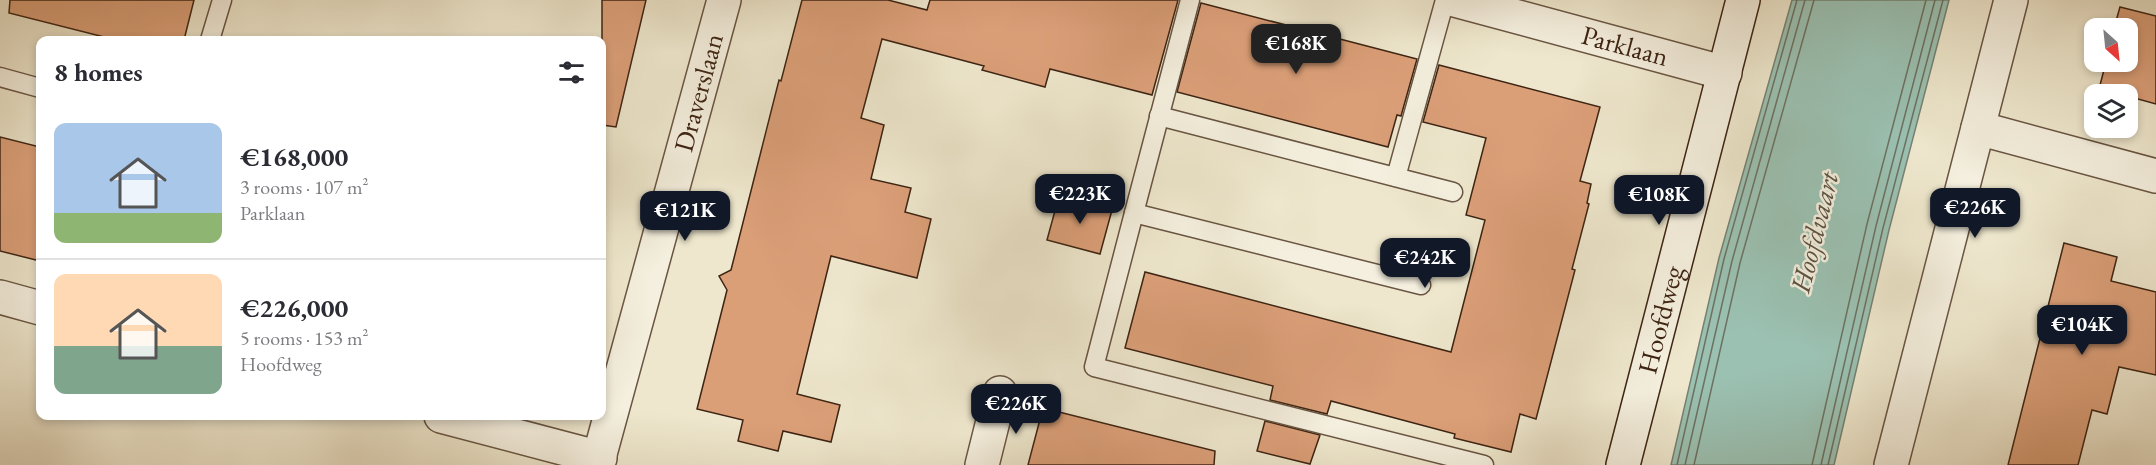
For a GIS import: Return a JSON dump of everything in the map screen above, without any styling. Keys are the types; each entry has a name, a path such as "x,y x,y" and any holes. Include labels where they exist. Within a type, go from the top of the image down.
{"street":[{"name":"Draverslaan","path":"599,461 724,0"},
{"name":"Parklaan","path":"1455,0 1725,73"},
{"name":"Hoofdweg","path":"1623,465 1743,0"},
{"path":"1891,465 2011,0"},
{"path":"1978,128 2156,176"},
{"path":"0,297 36,307"},
{"path":"982,465 1000,393"},
{"path":"455,420 599,461"}],"lane":[{"path":"211,36 222,0"},
{"path":"1190,0 1094,367 1484,465"},
{"path":"1395,177 1445,0"},
{"path":"0,77 36,87"},
{"path":"1160,116 1453,192"},
{"path":"1134,213 1421,285"}],"water":[{"name":"Hoofdvaart","path":"1792,0 1949,0 1889,230 1834,465 1671,465 1719,258"}],"building":[{"path":"10,0 194,0 185,36 100,36 9,13"},
{"path":"602,0 646,0 616,127 606,126 606,36 602,36"},
{"path":"802,0 888,0 927,10 930,0 1178,0 1152,95 1050,69 1045,87 982,70 984,66 882,39 861,118 884,125 871,179 911,188 905,212 931,219 917,278 831,256 797,394 840,405 831,442 783,431 778,451 738,441 743,420 697,409 727,290 719,276 731,270 779,80 781,81"},
{"path":"1201,3 1417,59 1401,116 1397,115 1388,147 1177,92"},
{"path":"2120,7 2156,16 2156,104 2138,99 2138,84 2100,84 2103,72 2138,72 2138,18 2117,18"},
{"path":"1439,65 1600,107 1580,181 1591,184 1587,203 1589,204 1572,269 1575,270 1536,419 1520,414 1511,452 1454,438 1455,434 1331,401 1327,414 1270,400 1273,386 1125,348 1145,272 1451,352 1485,220 1466,215 1486,138 1423,122"},
{"path":"0,137 36,146 36,260 0,251"},
{"path":"1059,196 1112,210 1100,254 1047,240"},
{"path":"2064,243 2117,257 2111,281 2156,292 2156,375 2119,367 2107,414 2092,410 2078,465 2008,465"},
{"path":"1043,408 1215,451 1214,465 1028,465"},
{"path":"1265,421 1320,435 1310,464 1257,451"}]}
